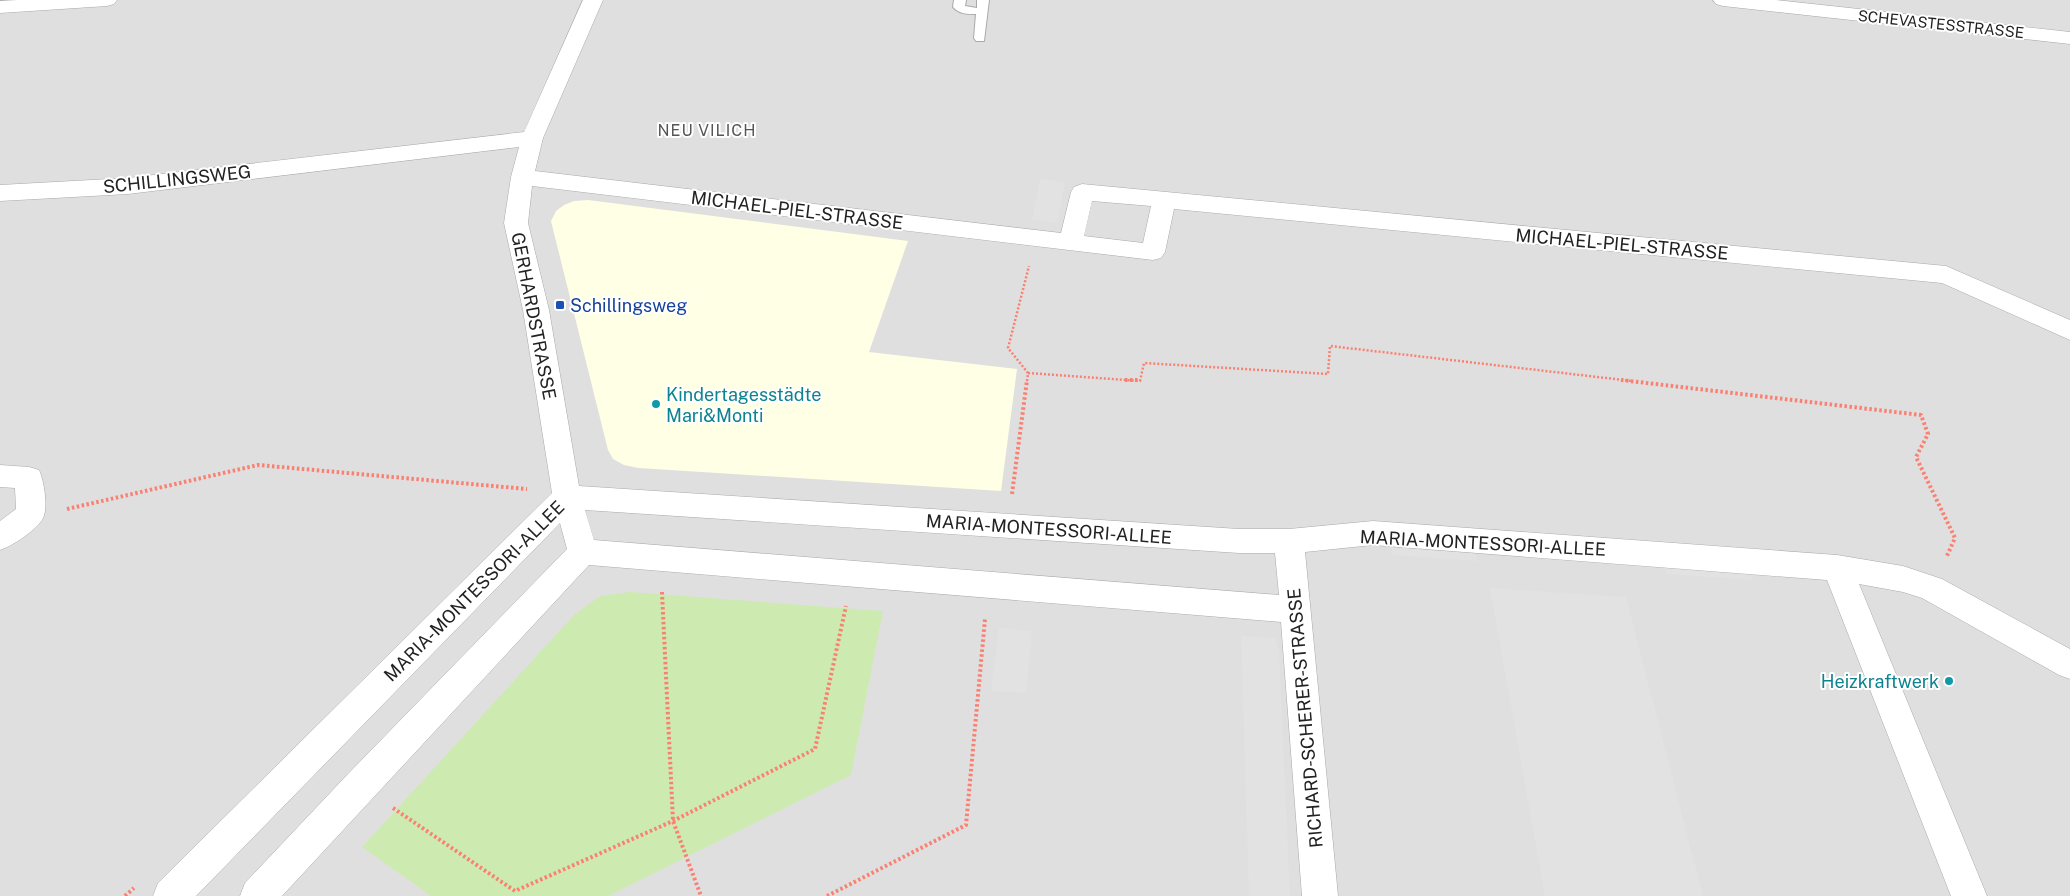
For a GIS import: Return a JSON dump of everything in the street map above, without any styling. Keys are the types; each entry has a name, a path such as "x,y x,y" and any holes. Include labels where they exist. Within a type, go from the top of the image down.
{"street":[{"path":"0,7 107,0"},
{"name":"GERHARDSTRASSE","path":"583,552 566,497 536,310 516,223 522,177 532,138 593,0"},
{"name":"SCHEVASTESSTRASSE","path":"1723,0 2070,38"},
{"name":"SCHILLINGSWEG","path":"0,193 128,186 532,138"},
{"name":"MICHAEL-PIEL-STRASSE","path":"522,177 1153,252 1164,200"},
{"name":"MICHAEL-PIEL-STRASSE","path":"1071,243 1082,192 1946,275 2070,331"},
{"path":"0,476 30,478 31,514 0,538"},
{"name":"MARIA-MONTESSORI-ALLEE","path":"171,896 566,497 1238,542 1289,541 1373,533 1837,568 1903,579 1931,588 2070,665"},
{"name":"RICHARD-SCHERER-STRASSE","path":"1289,541 1320,896"},
{"path":"258,896 583,552 1295,610"},
{"path":"1837,568 1969,896"}],"lane":[{"path":"960,0 959,7 966,11 982,6 980,38"}],"path":[{"path":"1008,528 1028,373 1008,348 1036,238"},
{"path":"1028,373 1140,381 1144,363 1328,374 1330,346 1921,415 1928,434 1916,457 1955,538 1931,588"},
{"path":"31,514 83,506 258,465 523,488 566,497"},
{"path":"663,559 661,605 673,821 701,896"},
{"path":"827,896 966,825 988,584"},
{"path":"386,802 515,891 673,821 815,749 847,604 837,603"}],"shaded area":[{"path":"0,0 2070,0 2070,896 0,896"},
{"path":"1040,179 1065,182 1057,223 1032,220"},
{"path":"588,200 908,241 869,352 1017,369 1001,491 639,468 624,465 613,459 608,450 551,221 556,211 564,205 574,201"},
{"path":"1391,543 1475,549 1477,561 1393,555"},
{"path":"1663,562 1748,567 1752,580 1667,574"},
{"path":"1490,588 1626,597 1703,896 1545,896"},
{"path":"999,628 1032,631 1026,693 991,691"},
{"path":"1241,636 1275,638 1279,653 1290,896 1249,896"}],"green space":[{"path":"630,592 883,611 851,775 608,896 431,896 362,847 574,615 600,596"}],"place":[{"name":"Schillingsweg","path":"560,305"},
{"name":"Kindertagesstädte Mari&Monti","path":"656,404"},
{"name":"Heizkraftwerk","path":"1949,681"}],"district":[{"name":"NEU VILICH","path":"707,130"}]}
